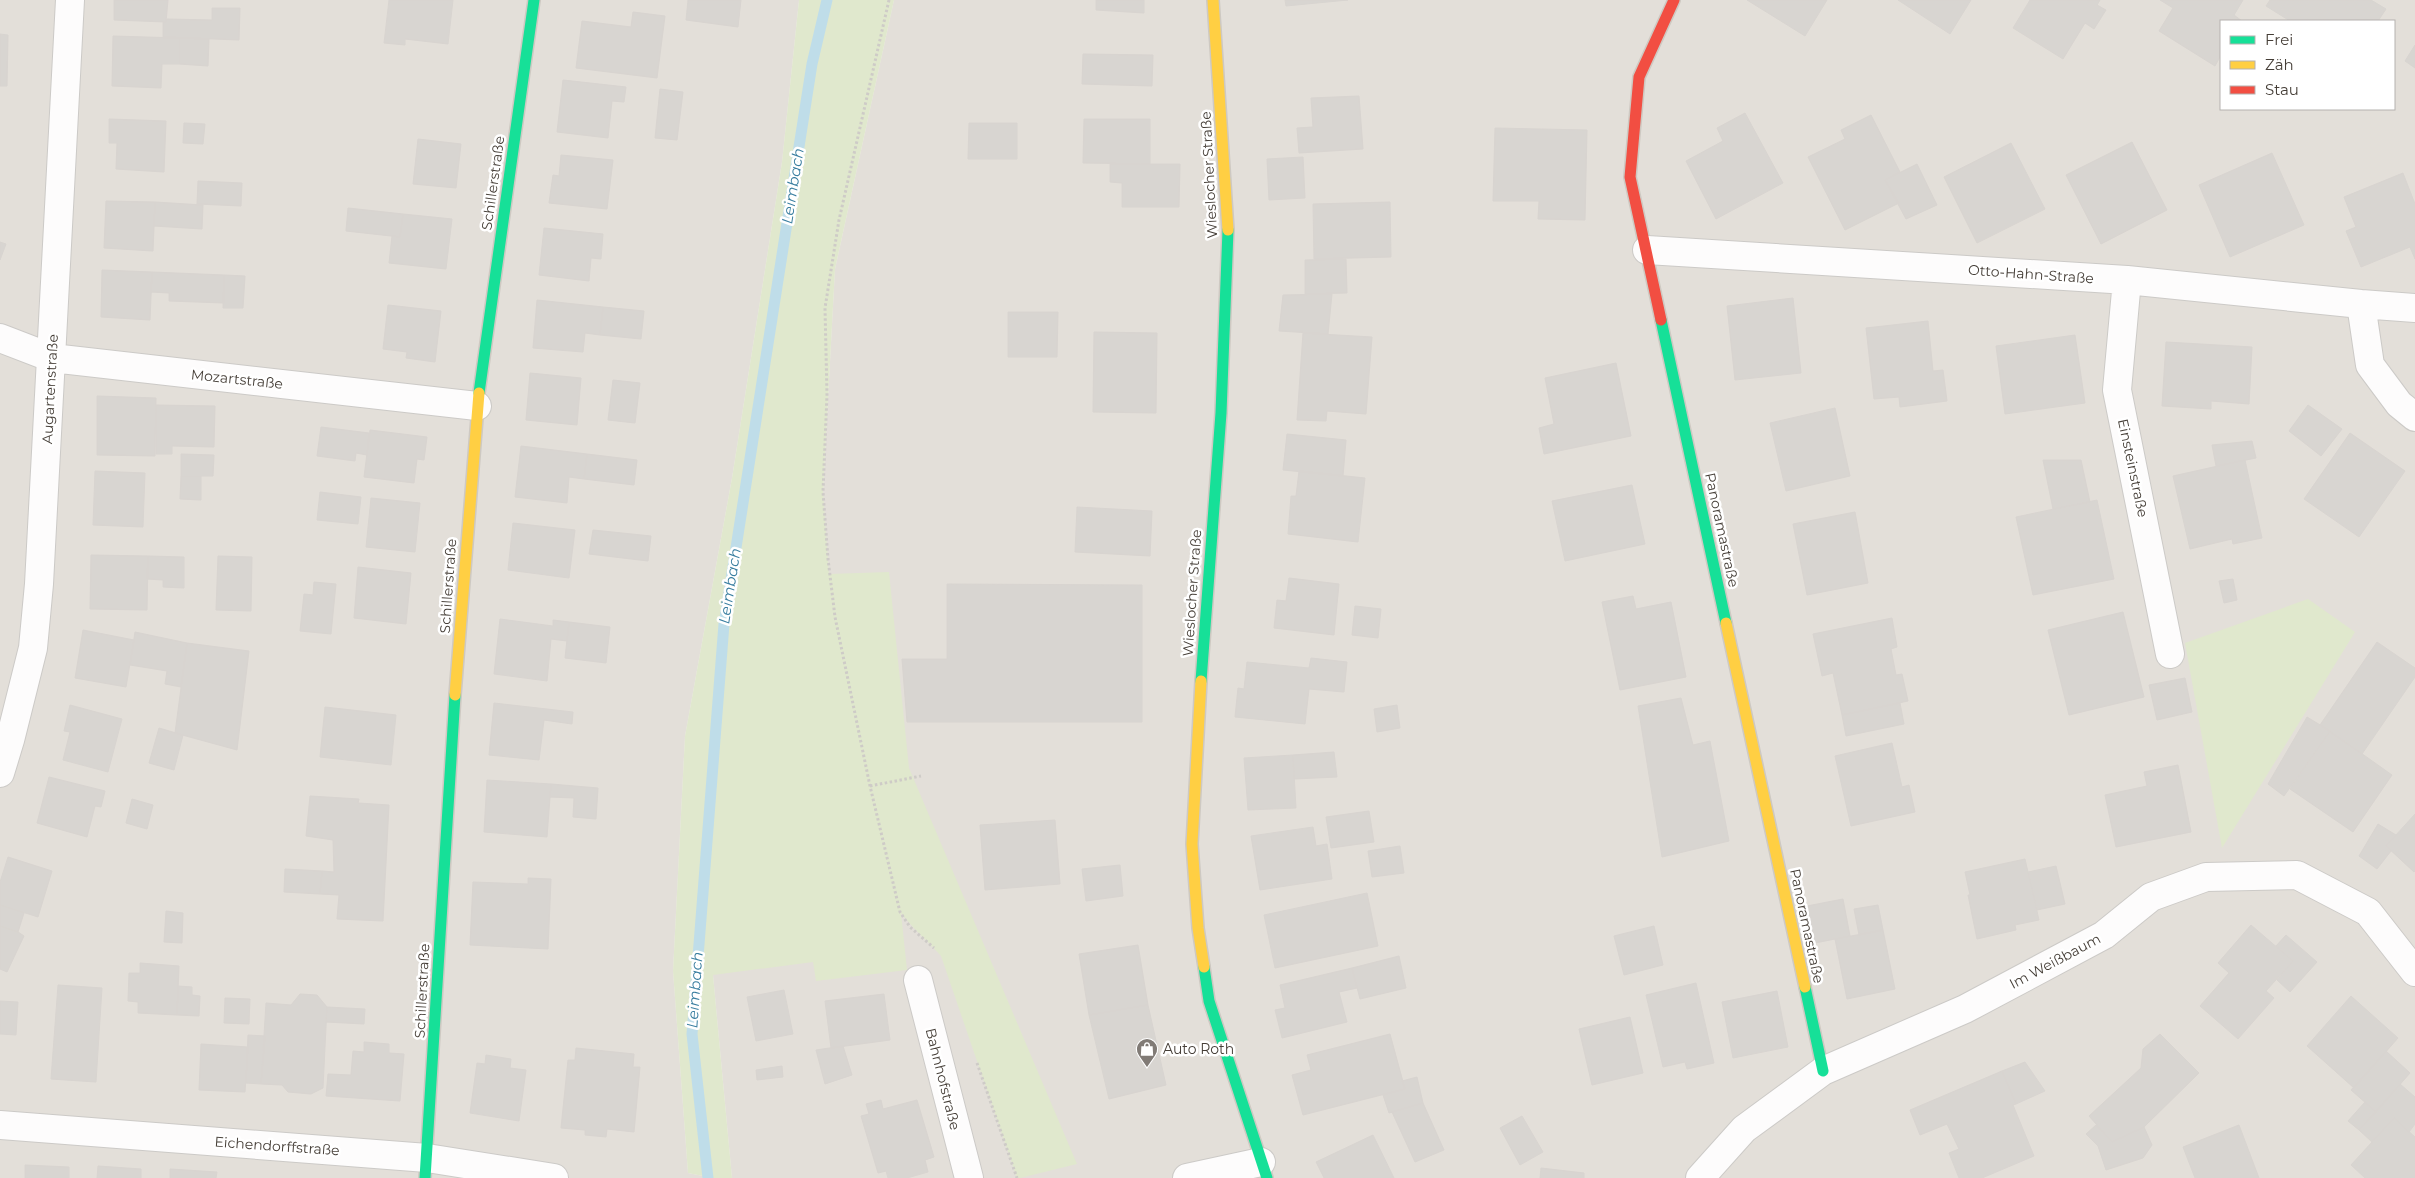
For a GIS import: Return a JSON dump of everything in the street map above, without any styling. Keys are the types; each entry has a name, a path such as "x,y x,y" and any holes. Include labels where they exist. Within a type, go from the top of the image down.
{"street":[{"name":"Augartenstraße","path":"0,773 33,648 39,584 70,0"},
{"name":"Schillerstraße","path":"426,1168 454,713 477,406 534,0"},
{"name":"Wieslocher Straße","path":"1213,0 1228,216 1221,413 1201,673 1192,844 1198,928 1209,1000 1264,1170"},
{"name":"Panoramastraße","path":"1674,0 1639,77 1630,177 1823,1071"},
{"name":"Otto-Hahn-Straße","path":"1646,250 2127,280 2415,308"},
{"name":"Einsteinstraße","path":"2127,280 2117,390 2170,654"},
{"path":"2361,304 2370,365 2399,404 2415,417"},
{"name":"Mozartstraße","path":"0,338 52,358 477,406"},
{"name":"Im Weißbaum","path":"1700,1178 1744,1129 1823,1071 1965,1009 2104,935 2151,896 2206,877 2297,875 2368,912 2415,972"},
{"name":"Bahnhofstraße","path":"918,980 969,1178"},
{"name":"Eichendorffstraße","path":"0,1125 426,1168 554,1178"},
{"path":"1187,1178 1264,1170"}],"path":[{"path":"889,0 839,220 825,308 827,395 823,492 835,617 870,786 921,776"}],"shaded area":[{"path":"0,0 799,0 782,162 732,478 685,736 673,971 688,1173 713,1178 0,1178"},
{"path":"894,0 2415,0 2415,1178 732,1178 713,975 823,491 835,269"}],"green space":[{"path":"799,0 894,0 835,269 823,492 829,574 889,572 909,768 1077,1164 1020,1178 1017,1178 941,956 901,913 907,970 816,981 813,962 713,975 732,1178 713,1178 688,1173 673,971 685,736 732,478 782,162"},
{"path":"2308,599 2355,632 2222,848 2185,643"}],"building":[{"path":"114,0 168,0 166,22 114,20"},
{"path":"389,0 453,0 448,44 405,39 405,45 384,43"},
{"path":"688,0 741,0 738,27 686,20"},
{"path":"1096,0 1144,0 1144,13 1096,10"},
{"path":"1285,0 1348,0 1286,6"},
{"path":"1747,0 1827,0 1805,36"},
{"path":"1898,0 1971,0 1950,34"},
{"path":"2030,0 2100,0 2097,5 2106,10 2094,29 2085,23 2063,59 2013,28"},
{"path":"2160,0 2243,0 2234,15 2241,20 2220,20 2220,57 2215,66 2159,31 2173,8"},
{"path":"2270,0 2371,0 2386,9 2379,20 2288,20 2266,6"},
{"path":"212,8 240,8 239,40 163,37 163,22 166,22 167,19 212,20"},
{"path":"633,12 665,16 657,78 576,68 582,21 631,27"},
{"path":"0,34 8,35 7,86 0,86"},
{"path":"113,36 179,38 179,64 162,64 161,88 112,86"},
{"path":"179,38 209,39 208,66 179,64"},
{"path":"2415,45 2415,68 2405,61"},
{"path":"1083,54 1153,55 1152,86 1082,84"},
{"path":"563,80 626,87 624,102 612,101 608,138 557,132"},
{"path":"660,89 683,92 677,140 655,138"},
{"path":"1359,96 1363,149 1299,153 1297,128 1313,127 1311,98"},
{"path":"1745,113 1783,183 1716,219 1686,161 1723,141 1717,128"},
{"path":"1871,115 1900,172 1885,180 1899,203 1845,230 1808,157 1845,139 1841,130"},
{"path":"109,119 166,121 164,172 116,169 117,143 109,143"},
{"path":"1084,119 1150,119 1150,164 1083,163"},
{"path":"184,123 205,124 203,144 183,143"},
{"path":"969,123 1017,123 1017,159 968,159"},
{"path":"1495,128 1587,130 1585,220 1538,219 1539,201 1493,201"},
{"path":"418,139 461,144 456,188 413,184"},
{"path":"2132,142 2167,210 2101,244 2066,175"},
{"path":"2011,143 2045,209 1977,243 1944,177"},
{"path":"2272,153 2304,225 2230,257 2199,185"},
{"path":"561,155 613,160 607,209 549,203 553,175 559,176"},
{"path":"1303,157 1305,198 1269,200 1267,159"},
{"path":"1110,164 1180,164 1179,207 1122,207 1122,183 1110,182"},
{"path":"1917,164 1937,205 1906,219 1885,180"},
{"path":"2403,173 2415,204 2415,259 2410,247 2361,267 2346,231 2356,227 2344,197"},
{"path":"198,181 242,183 241,206 197,204"},
{"path":"106,201 155,202 153,251 104,248"},
{"path":"155,202 203,205 202,229 154,226"},
{"path":"1390,202 1391,257 1314,259 1313,204"},
{"path":"348,208 403,214 400,237 346,231"},
{"path":"403,214 452,219 446,269 389,263 392,236 400,237"},
{"path":"544,228 603,234 601,259 591,258 589,281 539,275"},
{"path":"0,242 6,244 0,260"},
{"path":"1346,259 1347,293 1305,294 1305,260"},
{"path":"102,270 152,272 150,320 101,317"},
{"path":"152,272 224,275 224,303 169,301 169,293 151,292"},
{"path":"224,275 245,276 243,308 223,308"},
{"path":"1332,294 1328,334 1279,331 1283,295"},
{"path":"1793,298 1801,373 1735,380 1727,306"},
{"path":"537,300 603,307 600,335 585,333 583,352 533,348"},
{"path":"388,305 441,311 435,362 406,358 407,352 383,349"},
{"path":"603,307 644,311 641,339 600,335"},
{"path":"1008,312 1058,312 1057,357 1008,357"},
{"path":"1928,321 1933,371 1943,370 1947,401 1900,407 1899,397 1874,399 1866,328"},
{"path":"1094,332 1157,333 1156,413 1093,412"},
{"path":"1303,333 1372,337 1366,414 1327,411 1326,421 1297,420"},
{"path":"2075,335 2085,403 2005,414 1996,346"},
{"path":"2166,342 2252,347 2249,404 2211,401 2211,409 2162,406"},
{"path":"1616,363 1631,436 1544,454 1539,428 1554,424 1545,378"},
{"path":"530,373 581,378 577,425 526,420"},
{"path":"613,380 640,383 635,423 608,420"},
{"path":"97,396 156,398 155,456 97,455"},
{"path":"156,405 215,406 214,447 172,446 172,454 156,454"},
{"path":"2308,405 2342,429 2321,456 2289,431"},
{"path":"1835,408 1850,476 1786,491 1770,423"},
{"path":"321,427 369,433 367,455 356,453 355,461 317,456"},
{"path":"370,430 427,437 424,460 417,459 414,483 364,477"},
{"path":"2350,433 2405,471 2359,537 2304,499"},
{"path":"1287,434 1346,440 1343,476 1283,470"},
{"path":"2252,441 2256,458 2216,466 2212,445"},
{"path":"521,446 587,454 584,479 569,477 567,503 515,497"},
{"path":"181,454 214,455 213,476 181,476"},
{"path":"587,454 637,460 634,485 584,479"},
{"path":"2043,460 2081,460 2090,502 2053,509"},
{"path":"2245,460 2262,538 2233,544 2232,539 2190,549 2173,476"},
{"path":"95,471 145,473 143,527 93,525"},
{"path":"1299,471 1365,478 1358,542 1288,534 1291,496 1296,496"},
{"path":"181,476 201,476 201,500 180,499"},
{"path":"1632,485 1645,544 1565,561 1552,501"},
{"path":"320,492 361,497 358,524 317,520"},
{"path":"371,498 420,503 415,552 366,547"},
{"path":"2097,500 2114,579 2033,595 2016,517"},
{"path":"1077,507 1152,511 1150,556 1075,552"},
{"path":"1855,512 1868,583 1807,595 1793,524"},
{"path":"513,523 575,530 569,578 508,570"},
{"path":"593,530 651,536 648,561 589,554"},
{"path":"91,555 148,556 147,610 90,609"},
{"path":"148,556 184,557 184,588 163,587 163,580 147,579"},
{"path":"218,556 252,557 251,611 216,610"},
{"path":"358,567 411,573 406,624 354,618"},
{"path":"1289,578 1339,584 1334,635 1274,628 1277,600 1286,601"},
{"path":"2233,579 2237,600 2224,603 2219,581"},
{"path":"314,582 336,584 331,634 300,631 304,594 313,595"},
{"path":"947,584 1142,585 1142,722 907,722 902,659 947,659"},
{"path":"1633,596 1636,609 1671,602 1686,677 1620,690 1602,602"},
{"path":"1355,606 1381,609 1378,638 1352,635"},
{"path":"2123,612 2144,697 2069,715 2048,630"},
{"path":"1892,618 1897,647 1891,649 1896,675 1902,674 1908,701 1842,715 1833,673 1822,676 1813,634"},
{"path":"500,619 553,626 553,620 569,622 567,641 551,639 547,681 494,674"},
{"path":"569,622 610,627 606,663 565,658"},
{"path":"83,630 134,640 126,687 75,678"},
{"path":"135,632 187,643 181,687 165,684 167,671 130,665"},
{"path":"2377,642 2415,668 2415,677 2362,754 2320,725"},
{"path":"187,643 249,651 237,750 175,733"},
{"path":"1311,658 1347,662 1344,692 1309,689 1305,724 1235,717 1238,688 1244,689 1247,662 1309,668"},
{"path":"2185,678 2192,712 2157,720 2149,685"},
{"path":"1681,698 1693,745 1710,741 1729,841 1662,857 1638,706"},
{"path":"494,703 573,712 572,724 544,720 539,760 489,755"},
{"path":"1900,703 1904,724 1846,736 1842,715"},
{"path":"70,705 122,719 108,772 63,760 70,732 64,731"},
{"path":"1397,705 1400,728 1377,732 1374,709"},
{"path":"325,707 396,715 391,765 320,757"},
{"path":"2307,717 2330,731 2284,796 2268,784"},
{"path":"159,728 183,735 174,770 149,763"},
{"path":"2330,731 2392,775 2353,832 2290,789"},
{"path":"1892,743 1902,787 1909,785 1915,812 1851,826 1835,756"},
{"path":"1334,752 1337,777 1294,779 1293,755"},
{"path":"1293,755 1296,808 1248,810 1244,758"},
{"path":"2178,765 2191,832 2116,847 2105,795 2147,786 2144,772"},
{"path":"49,777 105,791 101,807 95,806 87,837 37,823"},
{"path":"487,780 551,784 547,837 484,832"},
{"path":"551,784 598,788 596,819 573,817 574,798 550,797"},
{"path":"310,796 359,799 358,803 389,805 383,921 337,919 339,895 320,894 322,871 334,872 333,840 306,836"},
{"path":"132,799 153,805 147,829 126,823"},
{"path":"1369,811 1374,842 1331,848 1326,817"},
{"path":"2415,814 2415,871 2414,872 2386,846"},
{"path":"1055,820 1060,884 985,890 980,825"},
{"path":"2378,824 2396,835 2386,846 2391,851 2377,869 2359,856"},
{"path":"1313,827 1316,846 1327,844 1332,879 1260,890 1251,836"},
{"path":"1400,846 1404,873 1372,877 1368,851"},
{"path":"8,857 52,871 38,917 0,905 0,882"},
{"path":"2025,859 2039,920 2015,925 2016,930 1977,939 1965,872"},
{"path":"1120,865 1123,896 1086,901 1082,869"},
{"path":"2056,866 2065,904 2037,910 2028,872"},
{"path":"285,869 322,871 320,894 284,892"},
{"path":"528,878 551,879 548,949 470,945 473,882 528,884"},
{"path":"1367,893 1378,946 1275,968 1264,915"},
{"path":"1843,899 1850,936 1815,943 1807,906"},
{"path":"0,905 24,913 18,932 0,926"},
{"path":"1878,905 1883,930 1859,935 1854,909"},
{"path":"166,911 183,913 182,943 164,942"},
{"path":"2251,925 2293,961 2266,991 2274,998 2238,1039 2200,1006 2229,973 2218,963"},
{"path":"0,926 24,936 7,972 0,969"},
{"path":"1654,926 1663,965 1624,975 1614,936"},
{"path":"1883,930 1895,989 1847,999 1835,939"},
{"path":"2286,935 2317,962 2290,992 2277,980 2293,961 2276,946"},
{"path":"1138,945 1148,1005 1089,1015 1079,954"},
{"path":"1399,956 1406,988 1360,999 1352,968"},
{"path":"140,963 179,966 177,1015 138,1013 138,1002 128,1001 129,973 140,973"},
{"path":"1352,968 1357,988 1339,992 1347,1022 1282,1038 1275,1010 1285,1008 1280,985"},
{"path":"1696,983 1714,1063 1687,1069 1685,1062 1663,1067 1646,995"},
{"path":"58,985 102,988 96,1082 51,1079"},
{"path":"178,986 192,987 192,995 200,996 199,1016 177,1015"},
{"path":"784,990 793,1034 756,1041 747,997"},
{"path":"1777,991 1788,1047 1733,1058 1722,1002"},
{"path":"300,994 317,995 327,1007 323,1088 311,1094 288,1092 282,1085 261,1084 266,1003 291,1005"},
{"path":"884,994 890,1040 831,1048 825,1001"},
{"path":"2351,996 2398,1038 2354,1088 2307,1046"},
{"path":"225,998 250,999 249,1024 224,1023"},
{"path":"0,1001 18,1002 16,1035 0,1034"},
{"path":"1148,1005 1166,1085 1109,1099 1089,1015"},
{"path":"327,1007 365,1009 364,1024 326,1022"},
{"path":"1630,1017 1643,1073 1592,1085 1579,1029"},
{"path":"1390,1034 1405,1089 1303,1115 1292,1075 1311,1070 1307,1055"},
{"path":"2160,1034 2199,1073 2144,1127 2112,1142 2089,1116 2141,1068 2143,1049"},
{"path":"248,1035 265,1036 261,1084 246,1083"},
{"path":"364,1042 389,1044 389,1053 404,1054 400,1101 326,1096 328,1074 351,1075 353,1051 364,1052"},
{"path":"201,1044 248,1047 245,1092 199,1090"},
{"path":"843,1046 852,1075 825,1084 816,1050"},
{"path":"576,1048 634,1054 633,1067 640,1067 634,1132 607,1129 606,1137 585,1135 585,1130 561,1128 568,1060 575,1060"},
{"path":"2386,1051 2410,1073 2376,1112 2351,1090"},
{"path":"486,1055 511,1059 510,1068 526,1070 519,1121 470,1113 477,1063 485,1064"},
{"path":"2025,1062 2045,1091 2016,1104 2002,1071"},
{"path":"782,1066 783,1077 757,1080 756,1070"},
{"path":"2002,1071 2016,1104 2013,1105 2034,1156 1982,1178 1959,1178 1949,1153 1959,1149 1947,1124 1920,1135 1910,1110"},
{"path":"1417,1077 1423,1103 1389,1113 1383,1095 1405,1089 1402,1081"},
{"path":"2400,1084 2415,1097 2415,1124 2409,1132 2394,1118 2372,1142 2359,1130"},
{"path":"881,1100 883,1109 917,1100 934,1157 925,1160 928,1172 907,1178 888,1178 886,1171 878,1173 861,1116 869,1114 866,1104"},
{"path":"2365,1102 2376,1112 2359,1130 2348,1121"},
{"path":"1423,1103 1444,1150 1415,1162 1392,1112"},
{"path":"1522,1116 1543,1152 1520,1165 1500,1128"},
{"path":"2394,1118 2415,1137 2415,1178 2365,1178 2351,1165"},
{"path":"2096,1125 2112,1142 2144,1127 2152,1145 2143,1158 2106,1170 2098,1146 2086,1134"},
{"path":"2239,1125 2259,1178 2195,1178 2183,1147"},
{"path":"1373,1135 1394,1178 1324,1178 1316,1162"},
{"path":"25,1165 69,1167 69,1178 25,1178"},
{"path":"98,1166 141,1169 141,1178 97,1178"},
{"path":"1541,1168 1584,1173 1584,1178 1540,1178"},
{"path":"170,1169 217,1172 216,1178 170,1178"}],"waterway":[{"name":"Leimbach","path":"708,1178 692,1034 724,624 812,64 827,0"}],"traffic: fast":[{"path":"479,393 534,0"},
{"path":"1201,681 1221,413 1228,230"},
{"path":"1661,320 1726,623"},
{"path":"425,1178 455,695"},
{"path":"1204,967 1209,1001 1267,1178"},
{"path":"1805,987 1823,1071"}],"traffic: slow":[{"path":"1213,0 1228,230"},
{"path":"455,695 479,393"},
{"path":"1726,623 1805,987"},
{"path":"1201,681 1192,844 1198,928 1204,967"}],"traffic: jam":[{"path":"1661,320 1630,177 1639,77 1674,0"}],"place":[{"name":"Auto Roth","path":"1147,1068"}]}
